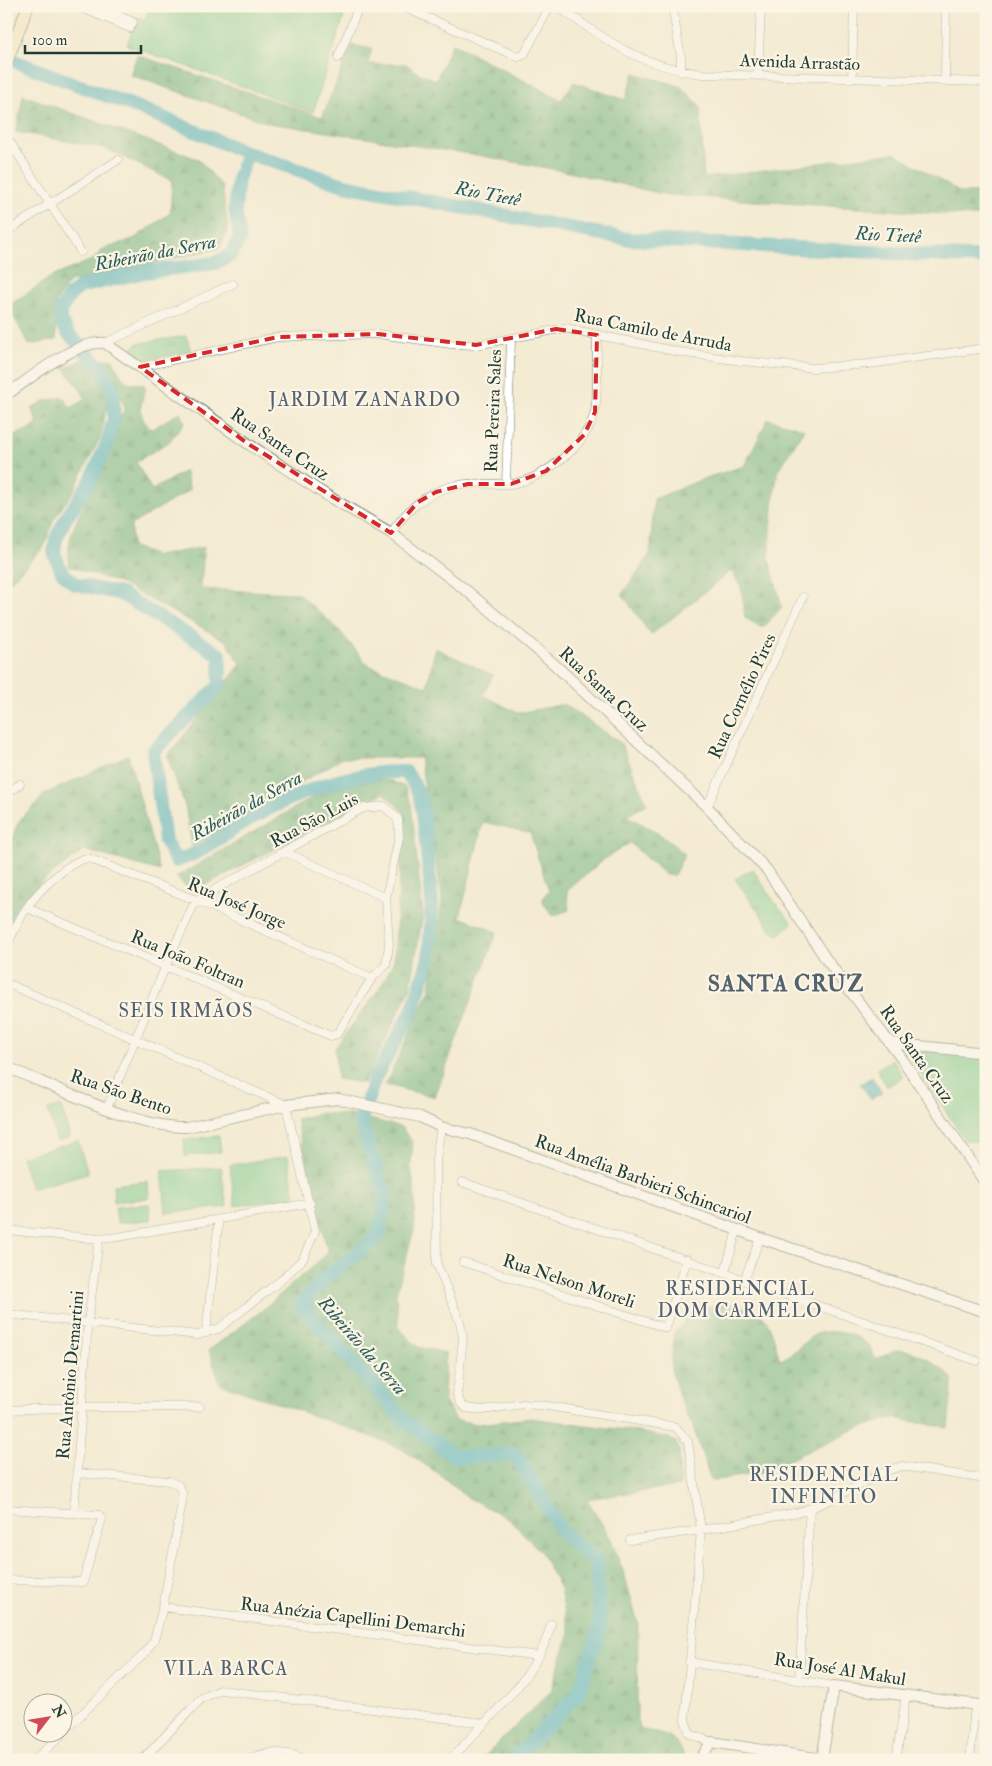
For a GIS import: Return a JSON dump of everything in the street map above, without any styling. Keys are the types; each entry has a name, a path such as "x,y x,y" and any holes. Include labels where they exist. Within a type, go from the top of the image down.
{"main road":[{"path":"6,64 28,6"}],"street":[{"path":"77,6 130,28 133,22 95,6"},
{"path":"338,58 359,6"},
{"path":"401,6 513,56 524,55 550,6"},
{"name":"Avenida Arrastão","path":"557,6 620,49 663,68 681,72 986,82"},
{"path":"672,6 681,57 681,72"},
{"path":"758,76 761,6"},
{"path":"852,79 854,6"},
{"path":"945,81 946,6"},
{"path":"6,136 81,252"},
{"path":"6,232 118,160"},
{"path":"6,395 73,351 86,346 105,343 232,284"},
{"name":"Rua Camilo de Arruda","path":"140,367 278,337 378,334 451,344 476,345 510,340 556,328 706,356 814,368 868,364 986,348"},
{"path":"391,533 403,516 418,502 436,492 468,484 506,484 527,480 546,472 584,435 595,412 597,335"},
{"name":"Rua Pereira Sales","path":"506,484 510,340"},
{"name":"Rua Santa Cruz","path":"105,343 250,446 326,495 391,533 467,591 548,658 707,807 767,870 826,960 890,1043 986,1184"},
{"name":"Rua Cornélio Pires","path":"707,807 803,597"},
{"path":"6,794 20,784"},
{"name":"Rua São Luis","path":"196,900 362,808 384,806 398,819 399,837 386,898 389,945 386,965 372,978 337,1034"},
{"path":"285,852 386,898"},
{"name":"Rua José Jorge","path":"26,908 50,882 77,861 88,858 196,900 372,978"},
{"path":"107,1108 166,965 196,900"},
{"path":"6,947 26,908"},
{"name":"Rua João Foltran","path":"26,908 166,965 325,1034 331,1036 337,1034"},
{"path":"6,983 286,1104 315,1231 304,1259 280,1281 218,1330 198,1335 6,1314"},
{"path":"890,1043 986,1053"},
{"name":"Rua São Bento","path":"6,1066 107,1108 170,1128 187,1127 286,1104"},
{"name":"Rua Amélia Barbieri Schincariol","path":"286,1104 338,1099 420,1116 441,1127 470,1134 760,1238 986,1312"},
{"path":"441,1127 436,1159 437,1264 460,1322 463,1338 457,1395 461,1404 466,1408 483,1410 523,1404 548,1406 676,1427 688,1442 701,1530 688,1662 685,1720 690,1734 710,1742 822,1759 834,1686"},
{"path":"462,1182 977,1361"},
{"path":"6,1230 98,1239 310,1203"},
{"path":"206,1333 220,1219"},
{"path":"725,1272 737,1230"},
{"path":"744,1281 760,1238"},
{"name":"Rua Antônio Demartini","path":"74,1513 88,1322 98,1239"},
{"name":"Rua Nelson Moreli","path":"463,1262 666,1328 687,1259"},
{"path":"6,1410 82,1407 200,1407"},
{"path":"630,1540 701,1530 810,1508 828,1502 886,1471 902,1466 985,1479 986,1470"},
{"path":"72,1723 145,1653 154,1640 163,1607 180,1517 182,1492 178,1485 169,1481 77,1473"},
{"path":"799,1679 810,1508"},
{"path":"6,1509 99,1515 102,1519 85,1580 80,1583 6,1580"},
{"name":"Rua Anézia Capellini Demarchi","path":"163,1607 539,1656"},
{"path":"448,1760 456,1754 528,1674 539,1656 550,1624"},
{"name":"Rua José Al Makul","path":"688,1662 834,1686 981,1706"},
{"path":"142,1760 202,1698 213,1693 234,1691 482,1723"},
{"path":"896,1760 906,1696"},
{"path":"970,1760 981,1706"},
{"path":"700,1760 710,1742"},
{"path":"34,1760 51,1744"},
{"path":"248,1760 254,1756 278,1752 306,1760"}],"highlighted area":[{"path":"556,329 597,335 595,412 584,435 546,471 511,484 468,484 436,492 418,502 391,533 250,445 140,367 278,337 378,334 476,345"}],"green space":[{"path":"150,6 324,6 345,14 313,112 127,45 137,17 145,20"},
{"path":"452,43 561,100 574,82 625,100 634,73 680,86 700,105 704,178 895,153 961,193 986,192 986,217 667,195 568,172 476,155 268,123 130,75 137,55 322,117 352,45 372,49 368,64 406,64 418,73 436,80"},
{"path":"23,95 198,159 222,186 228,229 220,248 69,282 56,302 56,340 29,345 8,306 51,277 94,259 102,250 135,238 170,213 172,181 105,148 16,132"},
{"path":"186,336 191,351 144,360 129,351 138,343"},
{"path":"85,359 104,382 108,401 100,438 73,492 54,519 44,547 10,582 12,543 6,535 6,440 38,424 31,408 44,401 63,397 71,408 85,399 64,368"},
{"path":"113,359 123,379 130,383 143,384 146,388 141,410 147,425 152,429 180,412 185,422 169,442 136,462 152,490 185,471 190,490 131,525 132,546 156,556 204,547 201,589 298,593 339,630 368,665 427,687 435,648 493,675 483,695 518,713 564,704 621,743 647,804 627,816 657,832 685,854 674,875 665,875 630,843 603,860 567,891 569,910 553,916 543,903 543,898 549,891 530,833 483,822 460,917 497,932 435,1097 385,1085 430,989 442,898 420,758 343,758 192,846 185,806 167,756 241,664 226,641 122,584 69,566 68,552 74,527 99,478 125,407 111,376 99,360"},
{"path":"768,419 804,429 778,472 774,495 769,559 782,607 763,628 745,618 741,587 731,571 651,635 622,594 650,554 654,499 705,478 744,466"},
{"path":"128,755 160,871 84,850 44,880 17,907 6,928 6,838 11,843 18,823 43,795"},
{"path":"373,780 391,781 405,787 411,803 423,915 410,989 364,1083 337,1079 335,1048 382,985 394,960 404,813 384,793 191,892 176,877 322,792"},
{"path":"753,869 771,897 792,923 779,935 773,932 735,879"},
{"path":"920,1050 986,1057 986,1142 965,1140 912,1061 914,1053"},
{"path":"893,1059 903,1077 887,1087 877,1069"},
{"path":"61,1106 70,1137 57,1141 48,1110"},
{"path":"321,1113 354,1115 401,1127 413,1143 411,1165 415,1198 414,1230 396,1294 399,1328 418,1347 446,1353 444,1400 456,1420 478,1424 530,1418 634,1431 669,1438 676,1442 679,1449 680,1486 587,1499 611,1539 625,1576 638,1624 637,1719 641,1729 669,1737 675,1741 682,1752 684,1760 481,1760 551,1691 569,1632 560,1589 541,1552 509,1519 465,1496 439,1474 400,1448 346,1427 220,1384 209,1350 260,1312 328,1253 296,1119"},
{"path":"219,1136 221,1152 185,1156 184,1140"},
{"path":"78,1141 88,1173 31,1189 21,1157"},
{"path":"288,1156 295,1197 235,1206 230,1165"},
{"path":"221,1167 227,1207 166,1213 162,1171"},
{"path":"148,1181 149,1198 114,1202 113,1185"},
{"path":"149,1204 151,1220 117,1223 115,1207"},
{"path":"721,1303 749,1309 764,1318 773,1334 780,1360 793,1353 811,1337 824,1332 839,1332 860,1339 868,1344 876,1359 894,1351 902,1350 919,1354 941,1368 953,1379 948,1428 893,1418 855,1429 761,1473 711,1481 693,1427 680,1400 671,1369 674,1334 692,1312"}],"water":[{"path":"872,1077 882,1093 871,1099 860,1084"}],"waterway":[{"name":"Rio Tietê","path":"6,58 144,110 247,153 344,185 628,239 986,258"},
{"name":"Ribeirão da Serra","path":"247,153 238,179 235,209 240,238 231,255 215,263 145,272 80,287 70,295 61,310 61,321 68,333 100,367 109,380 113,396 114,418 107,443 91,480 65,520 56,539 54,553 62,572 75,584 121,594 220,655 220,685 153,751 165,841 176,861 204,848 266,810 304,792 344,779 385,772 406,772 419,793 423,813 432,901 429,958 412,1011 375,1078 360,1121 386,1197 378,1237 323,1280 301,1305 404,1420 456,1457 515,1454 563,1533 596,1561 600,1628 578,1694 513,1760"}],"district":[{"name":"JARDIM ZANARDO","path":"365,399"},
{"name":"SANTA CRUZ","path":"786,983"},
{"name":"SEIS IRMÃOS","path":"186,1010"},
{"name":"RESIDENCIAL DOM CARMELO","path":"740,1299"},
{"name":"RESIDENCIAL INFINITO","path":"824,1485"},
{"name":"VILA BARCA","path":"226,1668"}]}
